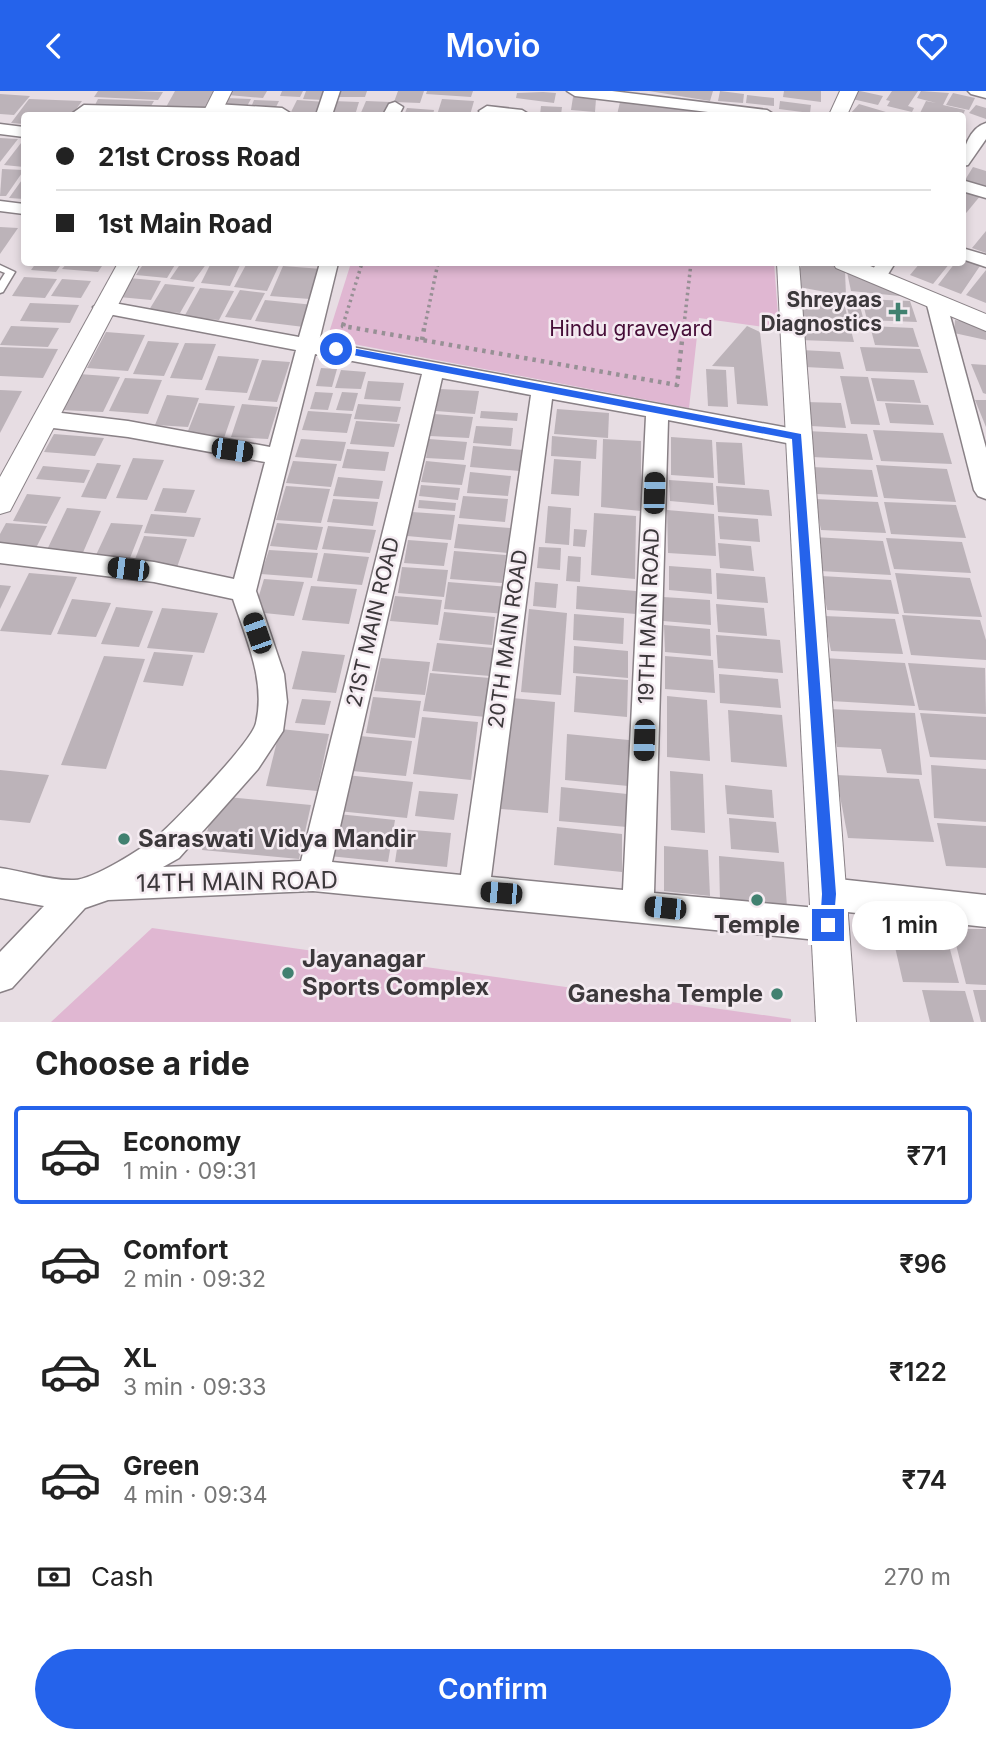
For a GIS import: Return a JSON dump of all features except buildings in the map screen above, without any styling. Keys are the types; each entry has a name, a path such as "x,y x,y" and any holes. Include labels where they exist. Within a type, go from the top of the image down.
{"street":[{"path":"213,112 223,91"},
{"path":"486,112 495,91"},
{"path":"575,91 745,112"},
{"path":"976,91 986,93"},
{"path":"839,112 843,92"},
{"path":"596,112 605,93"},
{"path":"82,112 170,112"},
{"path":"966,156 986,128"},
{"path":"0,129 21,132"},
{"path":"966,186 986,193"},
{"path":"0,206 21,209"},
{"path":"966,254 986,261"},
{"path":"0,503 127,266"},
{"path":"0,883 75,895 106,885 168,847 248,760 269,731 273,702 271,674 243,590 276,456 328,266"},
{"path":"788,266 836,1022"},
{"path":"863,266 882,269 936,301 986,323"},
{"path":"936,301 986,490"},
{"path":"103,307 309,343 797,437"},
{"name":"21ST MAIN ROAD","path":"313,876 425,366"},
{"name":"20TH MAIN ROAD","path":"474,890 543,388"},
{"name":"19TH MAIN ROAD","path":"638,905 657,410"},
{"path":"45,419 128,429 276,456"},
{"path":"0,553 154,572 243,590"},
{"name":"14TH MAIN ROAD","path":"106,885 313,876 638,905 986,911"},
{"path":"0,976 75,895"}],"lane":[{"path":"0,268 10,272 0,290"}],"path":[{"path":"361,266 343,326 677,385 691,266"},
{"path":"425,366 422,340 437,266"}],"green space":[{"name":"Hindu graveyard","path":"350,266 774,266 779,329 699,318 689,408 327,339"},
{"name":"Jayanagar Sports Complex","path":"152,928 791,1019 791,1022 51,1022"}],"place":[{"name":"Shreyaas Diagnostics","path":"898,312"},
{"name":"Saraswati Vidya Mandir","path":"124,839"},
{"name":"Temple","path":"757,900"},
{"name":"Jayanagar Sports Complex","path":"288,973"},
{"name":"Ganesha Temple","path":"777,994"}],"route":[{"path":"336,349 797,437 829,894 828,925"}]}
